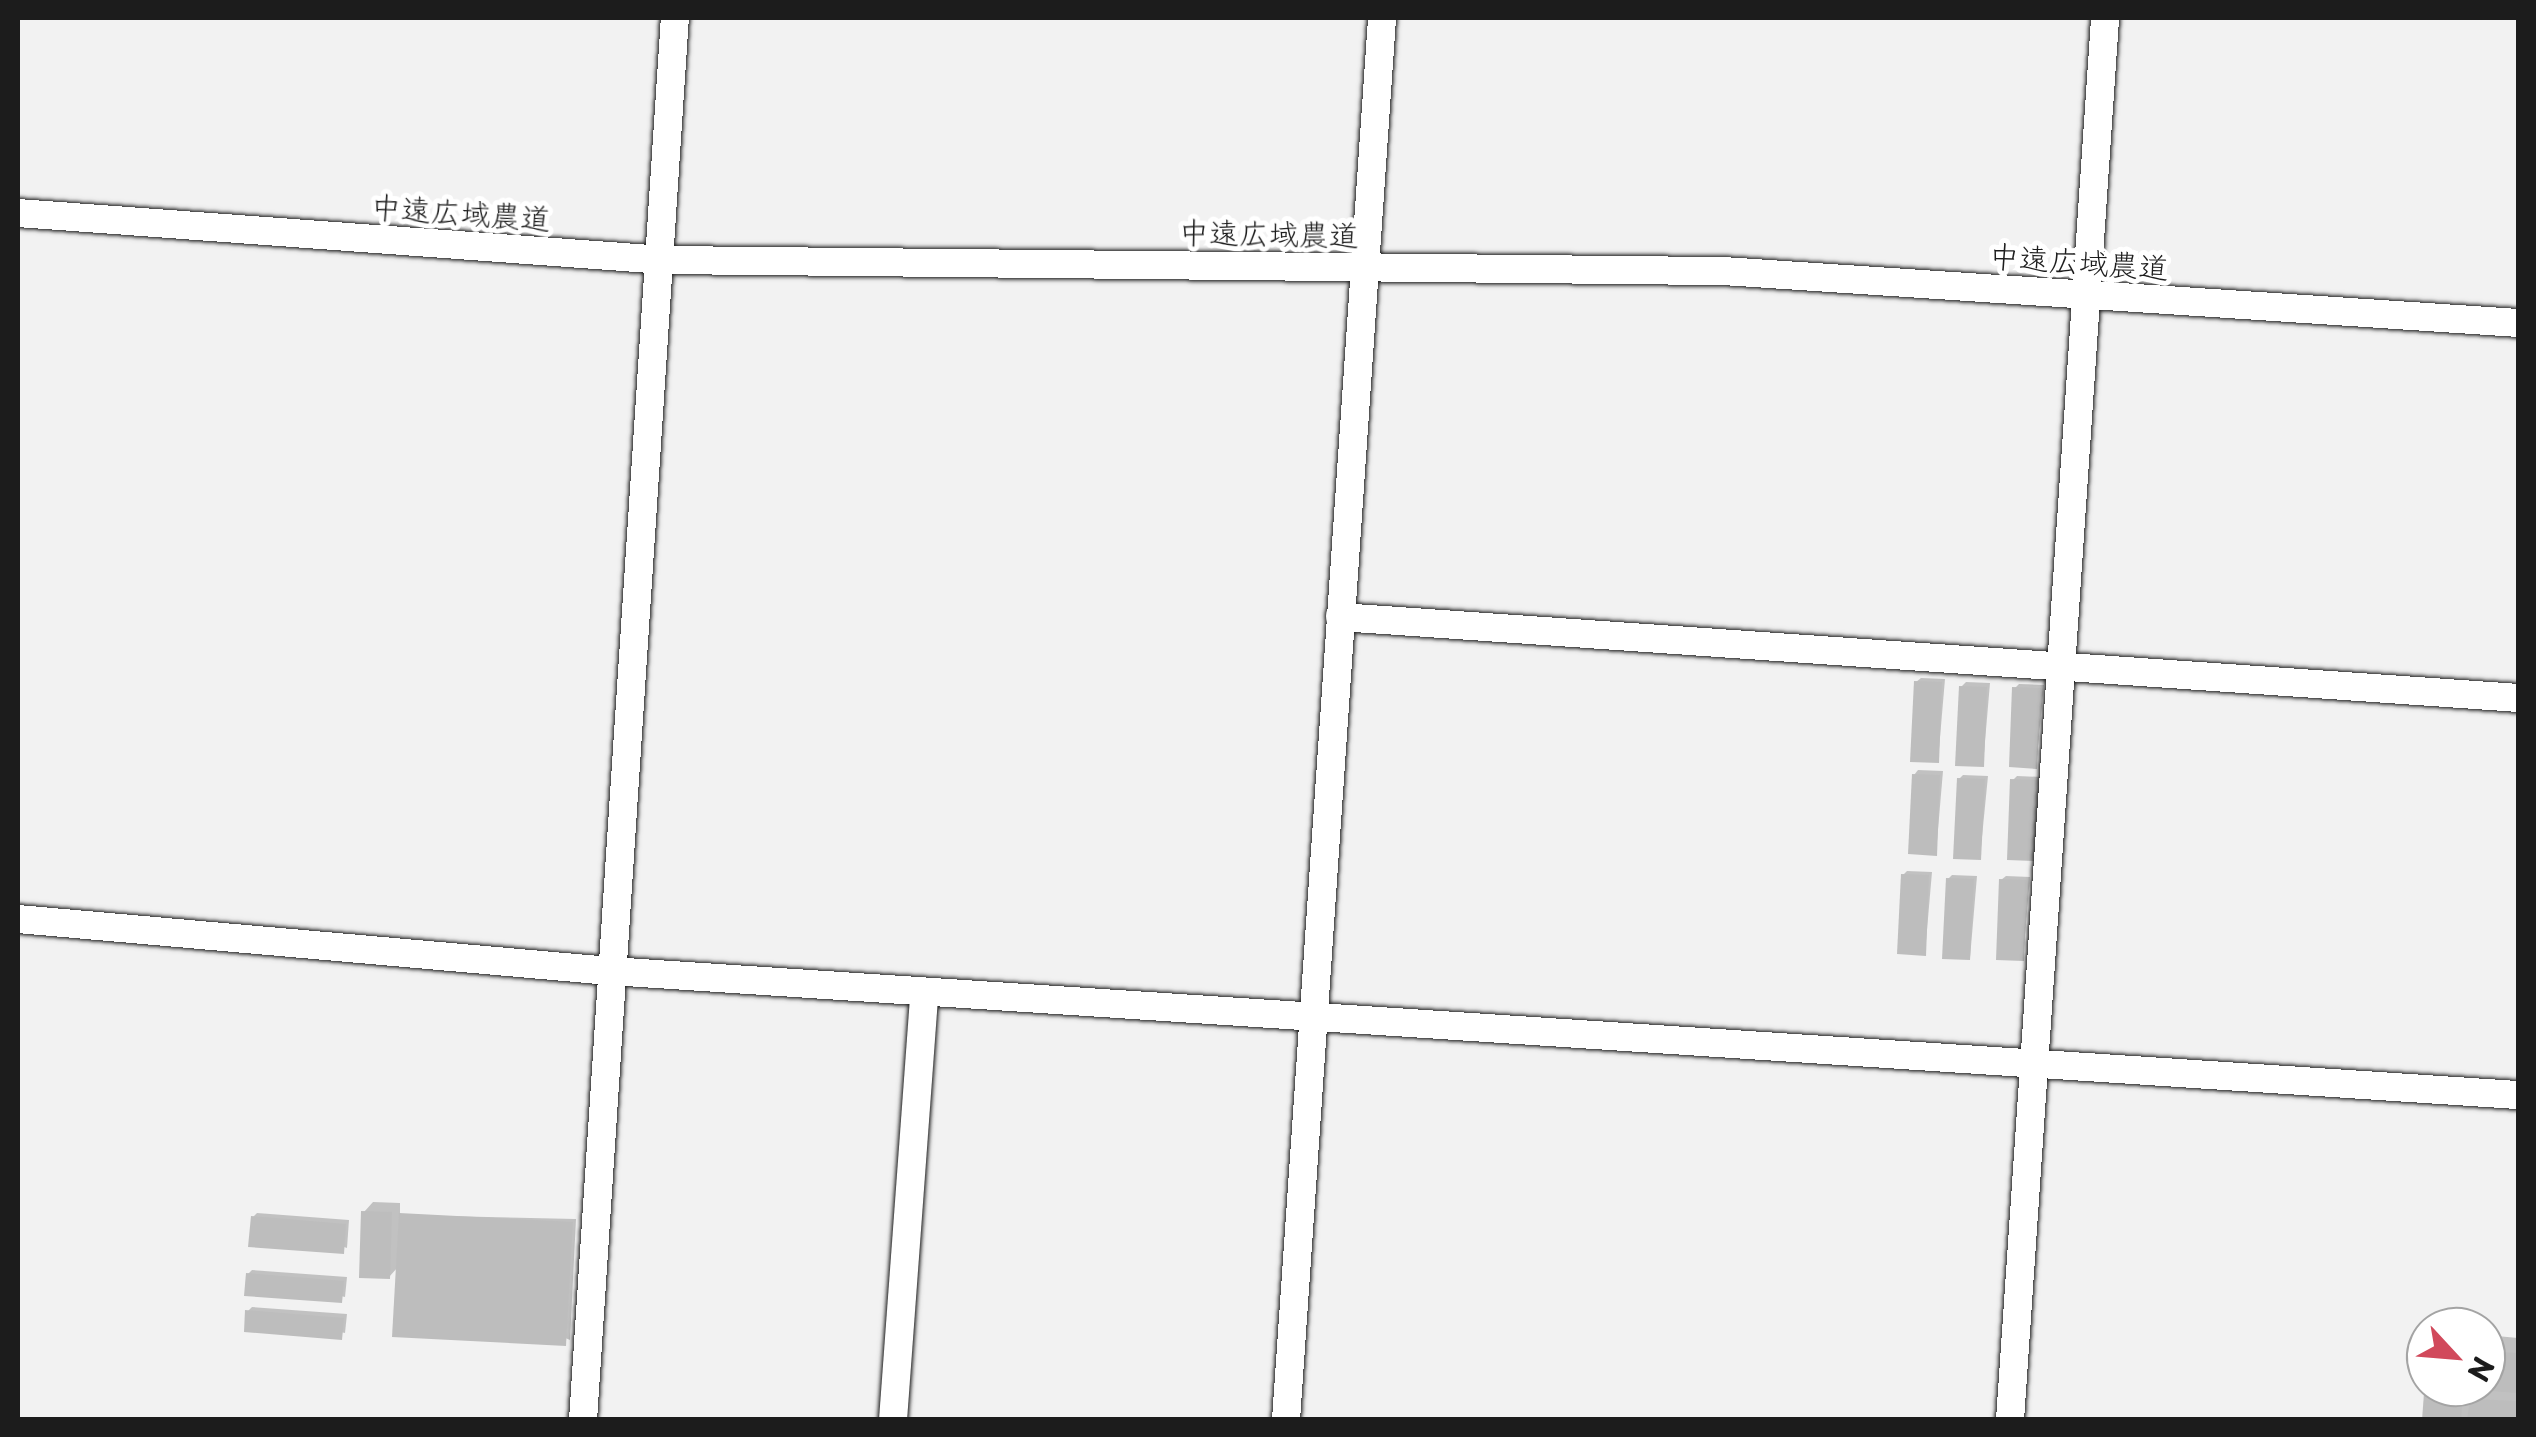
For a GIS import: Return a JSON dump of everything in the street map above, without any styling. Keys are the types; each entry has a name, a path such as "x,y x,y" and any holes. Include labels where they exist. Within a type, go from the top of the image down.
{"street":[{"path":"583,1420 610,971 664,260 675,18"},
{"path":"1286,1420 1382,18"},
{"path":"2010,1420 2105,18"},
{"name":"中遠広域農道","path":"18,214 664,260 1723,270 2518,323"},
{"path":"1340,617 2518,698"},
{"path":"18,918 610,971 2518,1095"},
{"path":"893,1420 924,993"}],"building":[{"path":"1914,681 1942,682 1939,763 1910,762"},
{"path":"1959,686 1987,687 1984,767 1955,766"},
{"path":"2012,687 2041,688 2037,769 2009,767"},
{"path":"1912,774 1940,775 1937,856 1908,854"},
{"path":"1957,778 1985,779 1981,860 1953,859"},
{"path":"2010,779 2039,780 2035,861 2007,860"},
{"path":"1901,874 1929,875 1926,956 1897,954"},
{"path":"1946,878 1974,879 1970,960 1942,959"},
{"path":"1999,879 2027,880 2024,961 1996,960"},
{"path":"361,1211 392,1212 390,1279 359,1278"},
{"path":"399,1213 573,1222 566,1346 392,1337"},
{"path":"251,1216 346,1224 344,1254 248,1247"},
{"path":"246,1273 344,1281 342,1303 244,1296"},
{"path":"245,1310 344,1318 342,1340 244,1332"},
{"path":"2506,1352 2518,1353 2518,1393 2506,1392"},
{"path":"2506,1400 2518,1401 2518,1420 2467,1420 2469,1407 2506,1407"},
{"path":"2423,1407 2462,1407 2461,1420 2422,1420"}]}
